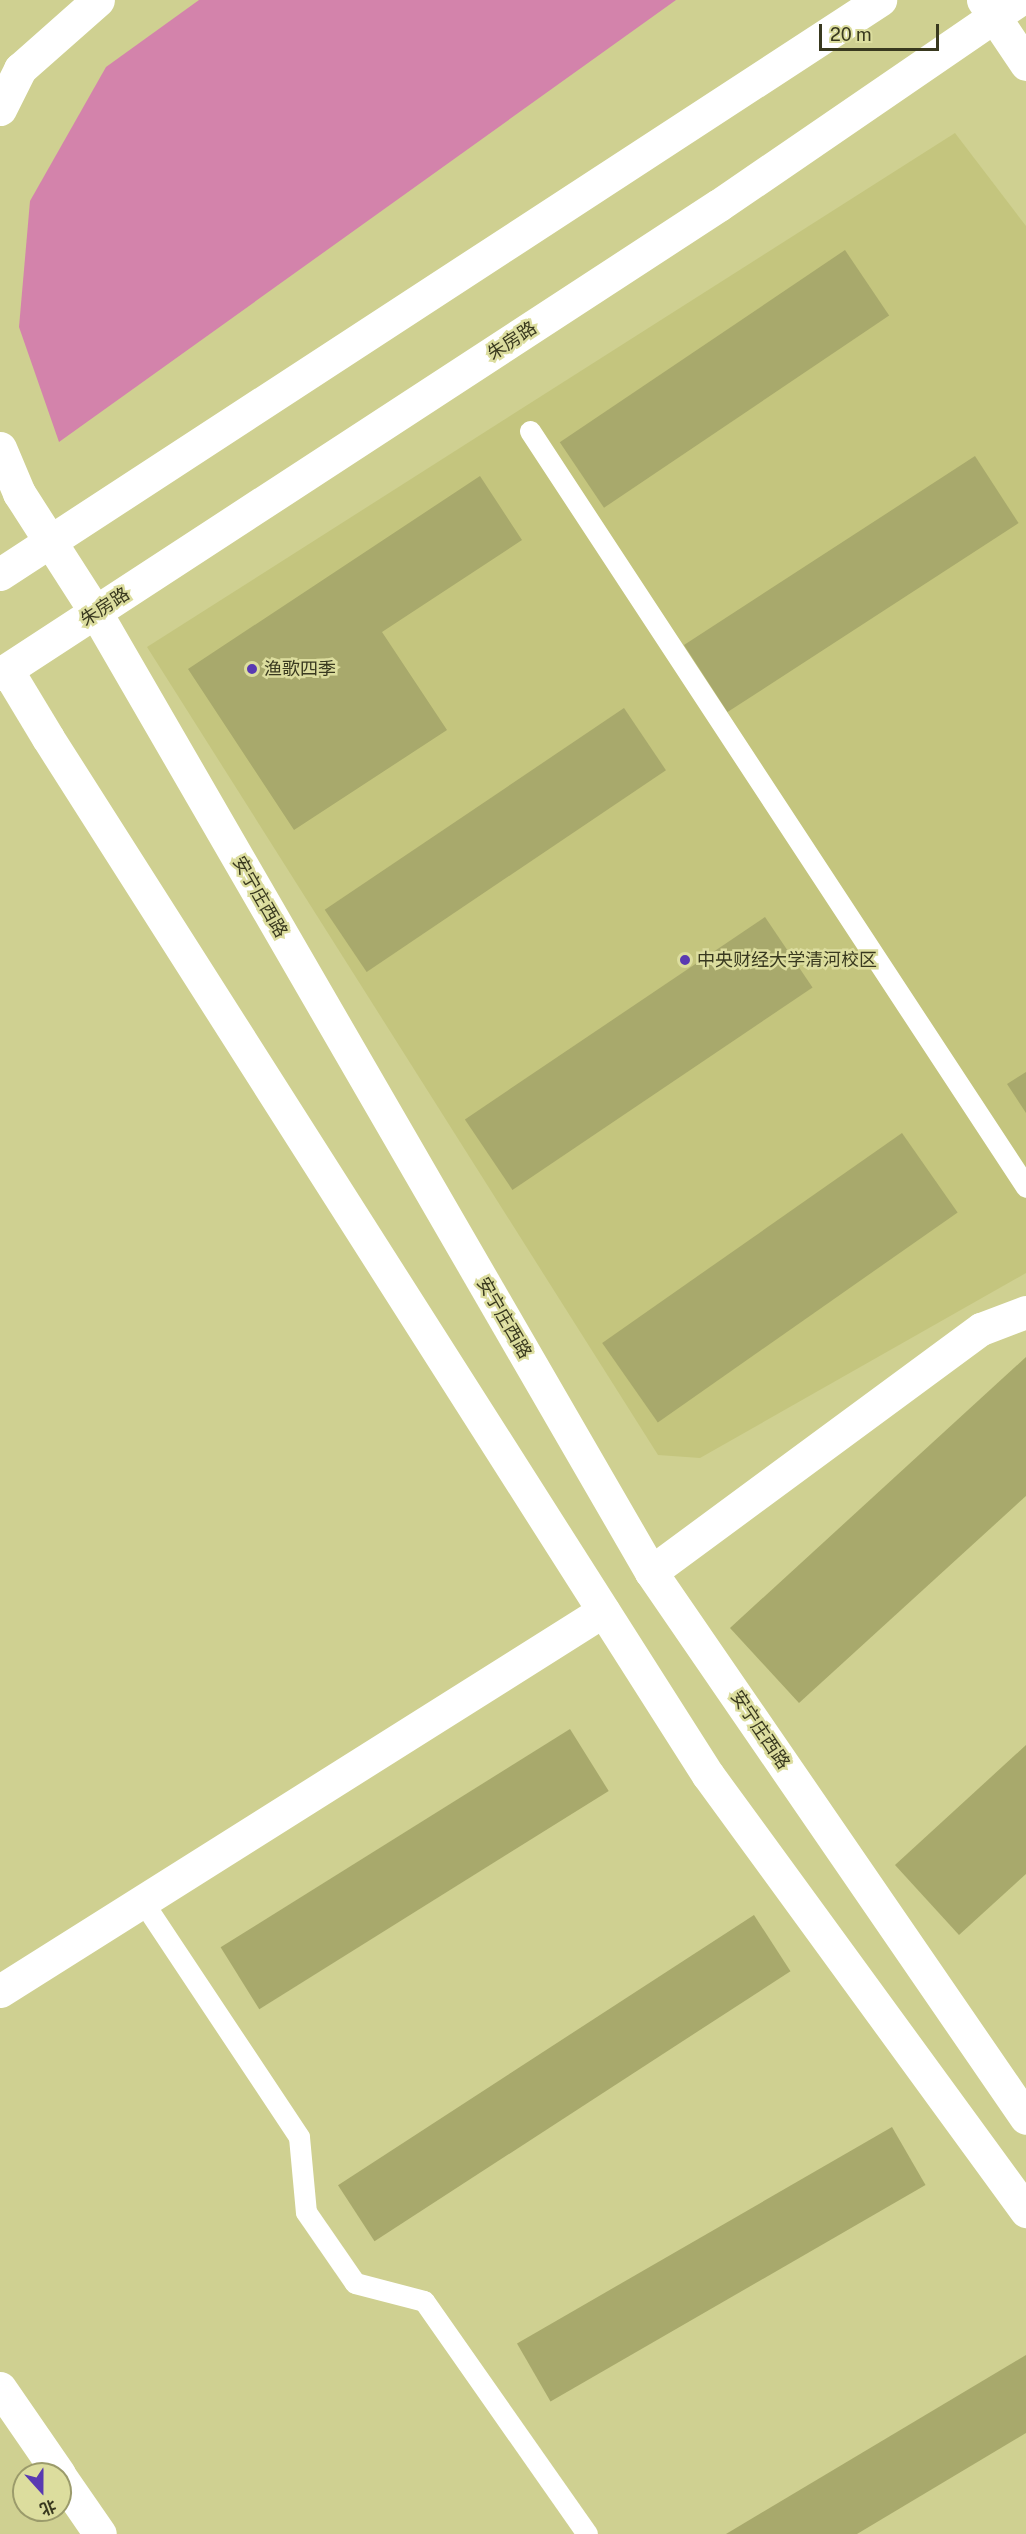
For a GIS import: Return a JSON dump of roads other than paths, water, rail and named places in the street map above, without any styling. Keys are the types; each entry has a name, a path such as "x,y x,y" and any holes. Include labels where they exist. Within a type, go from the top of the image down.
{"main road":[{"path":"0,109 20,69 98,0"},
{"path":"0,574 880,0"},
{"path":"983,0 1026,64"},
{"name":"朱房路","path":"2,667 96,613 719,205 1018,0"},
{"name":"安宁庄西路","path":"0,447 19,493 96,613 651,1572 1026,2118"},
{"path":"2,667 708,1775 1026,2211"},
{"path":"651,1572 981,1329 1026,1312"},
{"path":"0,1990 603,1611"},
{"path":"0,2388 50,2462"},
{"path":"72,2494 100,2534"}],"lane":[{"path":"530,431 1026,1187"},
{"path":"143,1902 299,2137 306,2212 355,2283 424,2301 587,2534"}],"place":[{"name":"渔歌四季","path":"252,669"},
{"name":"中央财经大学清河校区","path":"685,960"}]}
